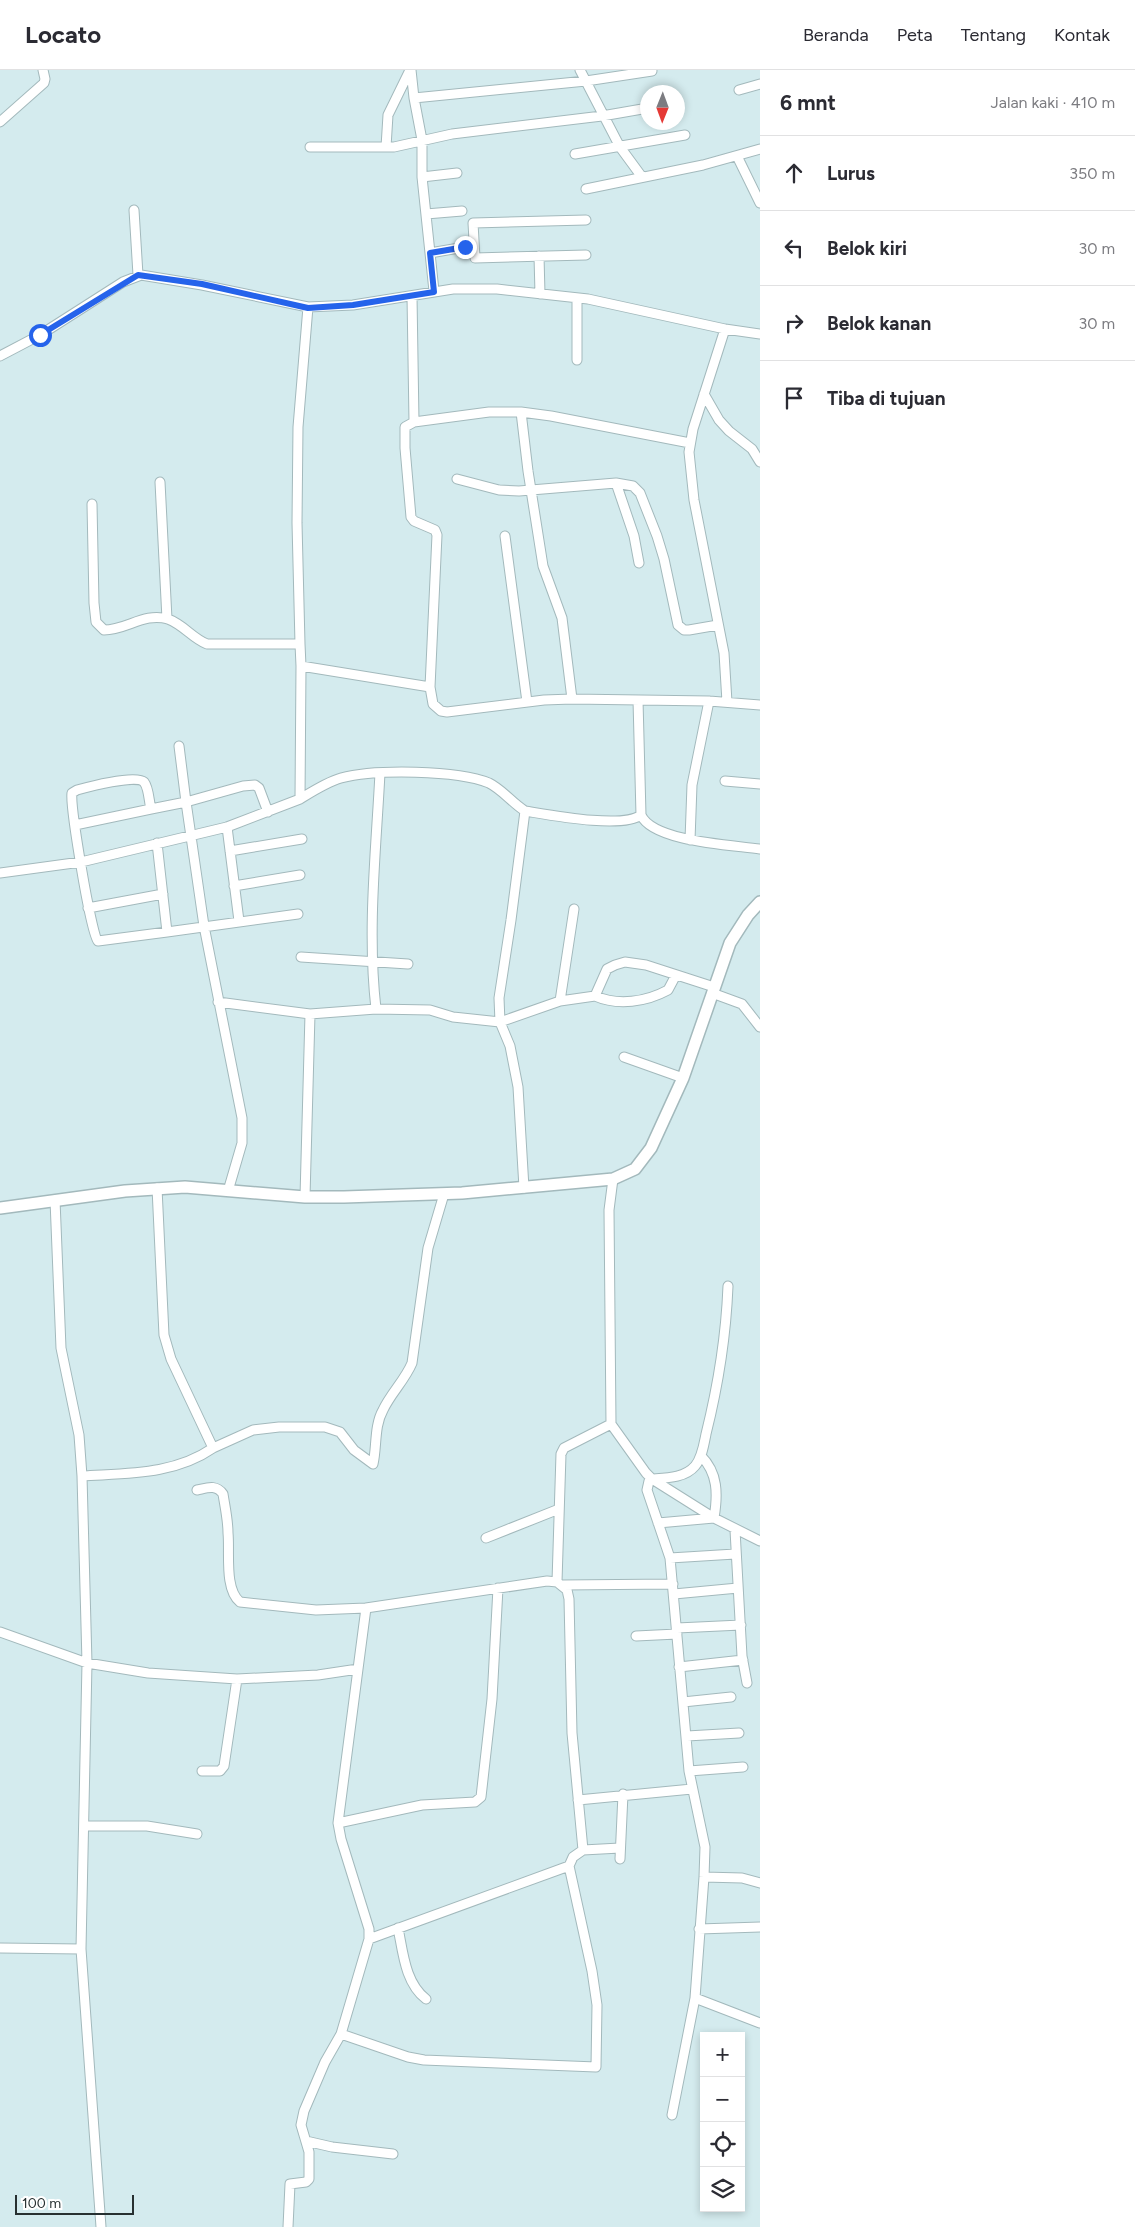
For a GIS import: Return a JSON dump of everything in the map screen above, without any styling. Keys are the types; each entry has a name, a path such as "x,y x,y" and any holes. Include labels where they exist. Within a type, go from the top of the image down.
{"street":[{"path":"0,122 44,83 43,70"},
{"path":"411,70 422,140 422,177 434,292"},
{"path":"386,147 388,115 411,70"},
{"path":"580,70 602,116 620,147 642,177"},
{"path":"414,98 586,81 652,72"},
{"path":"738,90 760,84"},
{"path":"310,147 394,147 452,134 602,116 640,109"},
{"path":"576,154 684,135"},
{"path":"586,190 737,156 760,149"},
{"path":"737,156 760,203"},
{"path":"422,177 457,173"},
{"path":"134,210 138,275"},
{"path":"426,214 462,211"},
{"path":"586,220 473,223 475,258 586,255"},
{"path":"430,253 465,247"},
{"path":"539,256 540,294"},
{"path":"0,356 40,335 138,275 202,284 308,308 353,305 470,288 540,294 577,298 672,316 725,329 760,334"},
{"path":"412,296 414,422"},
{"path":"577,298 577,360"},
{"path":"300,799 300,644 297,523 298,427 308,308"},
{"path":"725,329 690,443 690,464 694,500 724,653 726,702"},
{"path":"704,394 718,420 752,449 760,462"},
{"path":"690,443 552,416 521,412 489,412 414,422 406,425 404,433 410,518 435,530 437,534 430,687 432,704 441,711 572,699 709,701 760,705"},
{"path":"521,412 543,566 562,618 572,699"},
{"path":"457,480 499,490 532,492 616,483 630,484 637,488 646,507 664,558 678,626 688,630 718,625"},
{"path":"160,482 167,619"},
{"path":"616,483 634,536 639,562"},
{"path":"92,504 94,603 98,627 104,630 114,630 139,619 155,617 182,625 195,638 208,644 300,644"},
{"path":"505,536 527,702"},
{"path":"300,666 430,687"},
{"path":"638,700 641,815 646,823 655,829 690,840 760,849"},
{"path":"690,840 692,785 709,701"},
{"path":"179,746 204,926 242,1118 242,1143 228,1191"},
{"path":"376,1009 373,961 380,773"},
{"path":"0,873 81,862 227,827 300,799 339,779 380,773 451,775 476,779 490,784 503,792 525,811 580,819 625,822 641,815"},
{"path":"151,809 145,784 140,780 128,779 77,790 72,793 88,908 94,937 98,940 298,914"},
{"path":"725,781 760,784"},
{"path":"75,825 186,802 243,786 255,785 259,788 268,812"},
{"path":"524,1188 518,1086 510,1046 500,1022 501,983 512,920 525,811"},
{"path":"227,827 239,921"},
{"path":"230,851 302,839"},
{"path":"157,843 167,932"},
{"path":"234,886 300,875"},
{"path":"88,908 163,894"},
{"path":"0,1208 157,1188 185,1187 306,1197 444,1194 613,1179 634,1169 643,1160 662,1127 683,1078 730,943 748,915 760,902"},
{"path":"560,1001 574,909"},
{"path":"301,957 408,964"},
{"path":"595,996 603,974 614,965 634,962 661,969 742,1004 760,1027"},
{"path":"218,1002 310,1014 376,1009 430,1010 453,1017 500,1022 560,1001 595,996 609,1001 641,1000 668,990 676,975"},
{"path":"306,1197 310,1014"},
{"path":"624,1057 683,1078"},
{"path":"613,1179 609,1210 611,1424 652,1479 714,1518 760,1541"},
{"path":"157,1188 164,1335 171,1359 213,1448"},
{"path":"82,1476 162,1470 199,1458 213,1448 253,1430 279,1427 325,1427 340,1432 354,1450 373,1464 376,1434 382,1411 407,1374 412,1363 428,1248 444,1194"},
{"path":"55,1200 61,1348 79,1435 82,1476 87,1663 81,1948 101,2227"},
{"path":"672,2115 695,1998 704,1877 703,1834 689,1771 670,1558 647,1490 649,1481 652,1479 675,1477 687,1473 695,1466 701,1456 713,1407 721,1359 728,1286"},
{"path":"583,1850 572,1732 570,1599 569,1594 559,1583 559,1509 562,1450 611,1424"},
{"path":"701,1456 713,1471 716,1484 717,1495 714,1518"},
{"path":"197,1490 211,1487 220,1489 223,1494 228,1533 230,1575 234,1596 240,1602 316,1610 366,1608 547,1581 559,1583 673,1584"},
{"path":"486,1538 559,1509"},
{"path":"658,1523 714,1518"},
{"path":"735,1530 743,1660 747,1683"},
{"path":"670,1558 735,1554"},
{"path":"338,1822 422,1805 475,1802 481,1797 492,1699 498,1588"},
{"path":"674,1594 738,1588"},
{"path":"288,2227 290,2184 309,2180 309,2152 301,2125 304,2111 325,2062 341,2034 369,1939 368,1929 341,1839 338,1822 366,1608"},
{"path":"636,1636 741,1625"},
{"path":"0,1632 87,1663 148,1673 237,1679 309,1676 358,1669"},
{"path":"679,1666 743,1660"},
{"path":"202,1771 220,1771 224,1766 237,1679"},
{"path":"683,1702 731,1697"},
{"path":"687,1736 739,1733"},
{"path":"689,1771 743,1767"},
{"path":"578,1800 623,1794 692,1789"},
{"path":"620,1859 623,1794"},
{"path":"84,1826 146,1826 197,1834"},
{"path":"341,2034 408,2057 424,2060 596,2067 597,2005 592,1971 570,1866 573,1857 583,1850 620,1848"},
{"path":"369,1939 570,1866"},
{"path":"704,1877 742,1878 760,1883"},
{"path":"699,1929 760,1927"},
{"path":"398,1928 412,1984 418,1993 426,1999"},
{"path":"0,1948 81,1948"},
{"path":"695,1998 760,2023"},
{"path":"306,2141 332,2147 393,2154"}],"route":[{"path":"40,335 123,282 138,275 202,284 308,308 334,307 434,292 430,253 465,247"}]}
